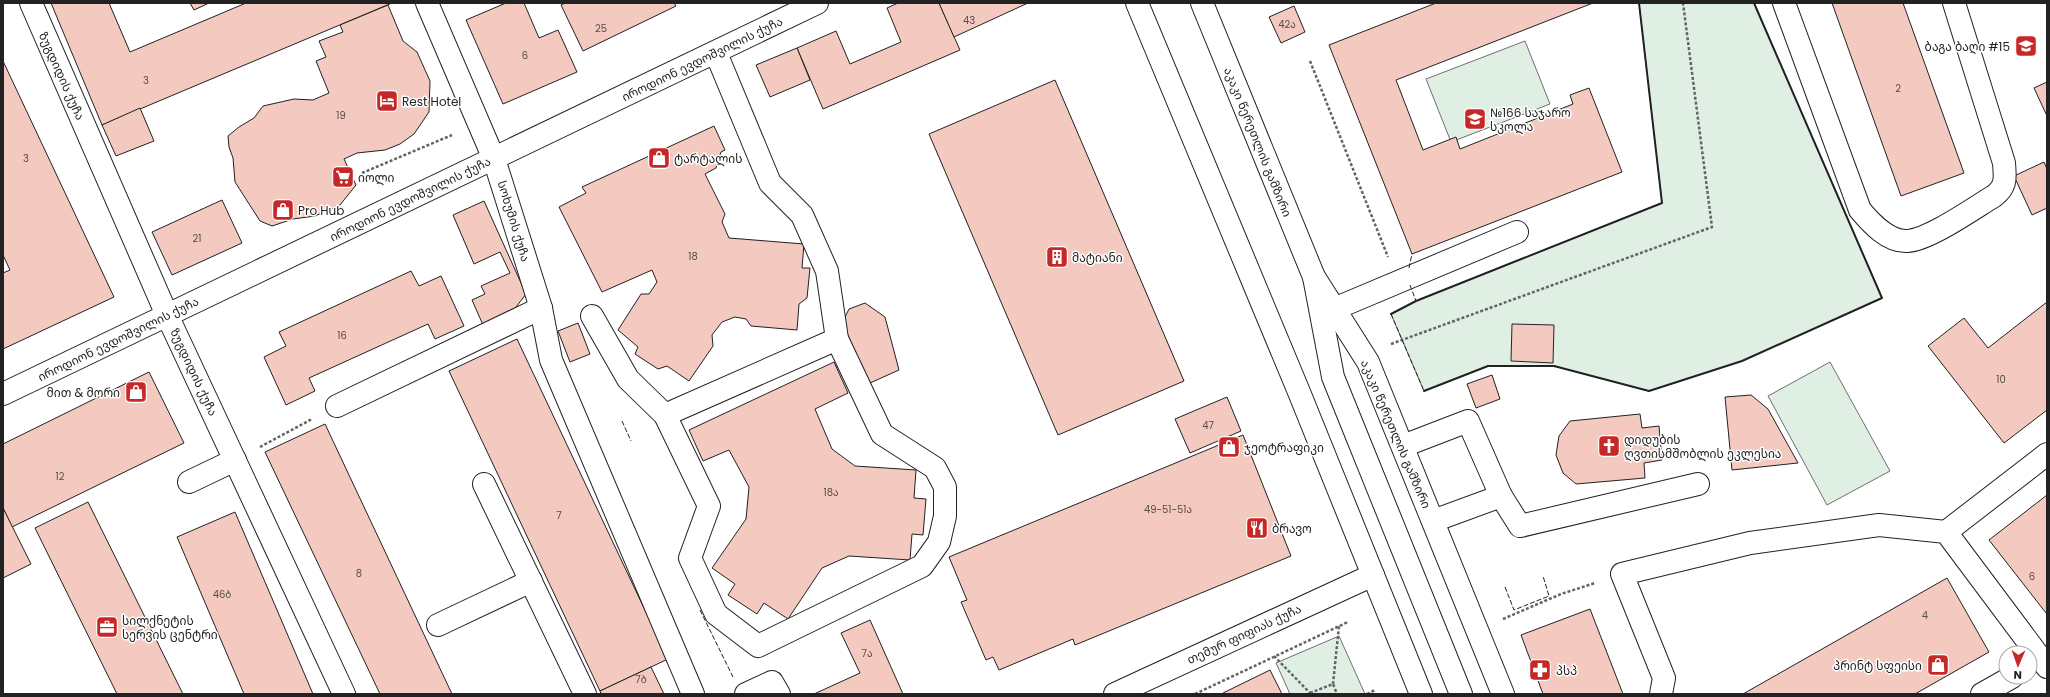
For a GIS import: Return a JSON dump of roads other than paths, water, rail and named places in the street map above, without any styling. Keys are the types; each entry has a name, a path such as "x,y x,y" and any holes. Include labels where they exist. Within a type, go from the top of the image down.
{"street":[{"name":"ზუგდიდის ქუჩა","path":"30,3 167,315 344,694"},
{"name":"სოხუმის ქუჩა","path":"427,3 494,159 540,308 551,360 693,694"},
{"name":"იროდიონ ევდოშვილის ქუჩა","path":"3,394 716,53 817,3"},
{"path":"1136,3 1299,392 1421,694"},
{"name":"აკაკი წერეთლის გამზირი","path":"1202,3 1314,277 1368,362 1503,694"},
{"path":"1784,3 1860,210 1874,227 1891,236 1906,241 1922,238 1994,196 2003,189 2005,178 2004,163 1954,3"},
{"path":"592,316 628,379 665,415 709,506 690,558 716,614 758,646 922,566 939,542 945,516 945,486 935,468 882,434 838,339 827,270 802,215 770,182 716,53"},
{"path":"1334,309 1518,232"},
{"path":"1314,277 1333,378 1461,694"},
{"path":"337,406 540,308"},
{"path":"665,415 838,339"},
{"path":"1403,446 1468,421 1501,496 1520,526 1698,484"},
{"path":"1661,694 1664,678 1622,574 1750,543 1879,524 1946,532 2047,454"},
{"path":"189,482 235,460"},
{"path":"484,484 585,694"},
{"path":"1433,521 1501,496"},
{"path":"1946,532 2041,663"},
{"name":"თემურ ფიფიას ქუჩა","path":"1115,694 1373,575"},
{"path":"438,625 531,581"},
{"path":"746,694 772,682 779,694"},
{"path":"1982,694 1998,685"}],"place":[{"name":"ბაგა ბაღი #15","path":"2026,46"},
{"name":"Rest Hotel","path":"387,101"},
{"name":"№166 საჯარო სკოლა","path":"1475,119"},
{"name":"ტარტალის","path":"659,158"},
{"name":"იოლი","path":"343,177"},
{"name":"Pro Hub","path":"283,210"},
{"name":"მატიანი","path":"1057,257"},
{"name":"მით & მორი","path":"136,392"},
{"name":"დიდუბის ღვთისმშობლის ეკლესია","path":"1609,446"},
{"name":"ჯეოტრაფიკი","path":"1229,447"},
{"name":"ბრავო","path":"1257,528"},
{"name":"სილქნეტის სერვის ცენტრი","path":"107,627"},
{"name":"პრინტ სფეისი","path":"1938,665"},
{"name":"პსპ","path":"1540,670"}]}
